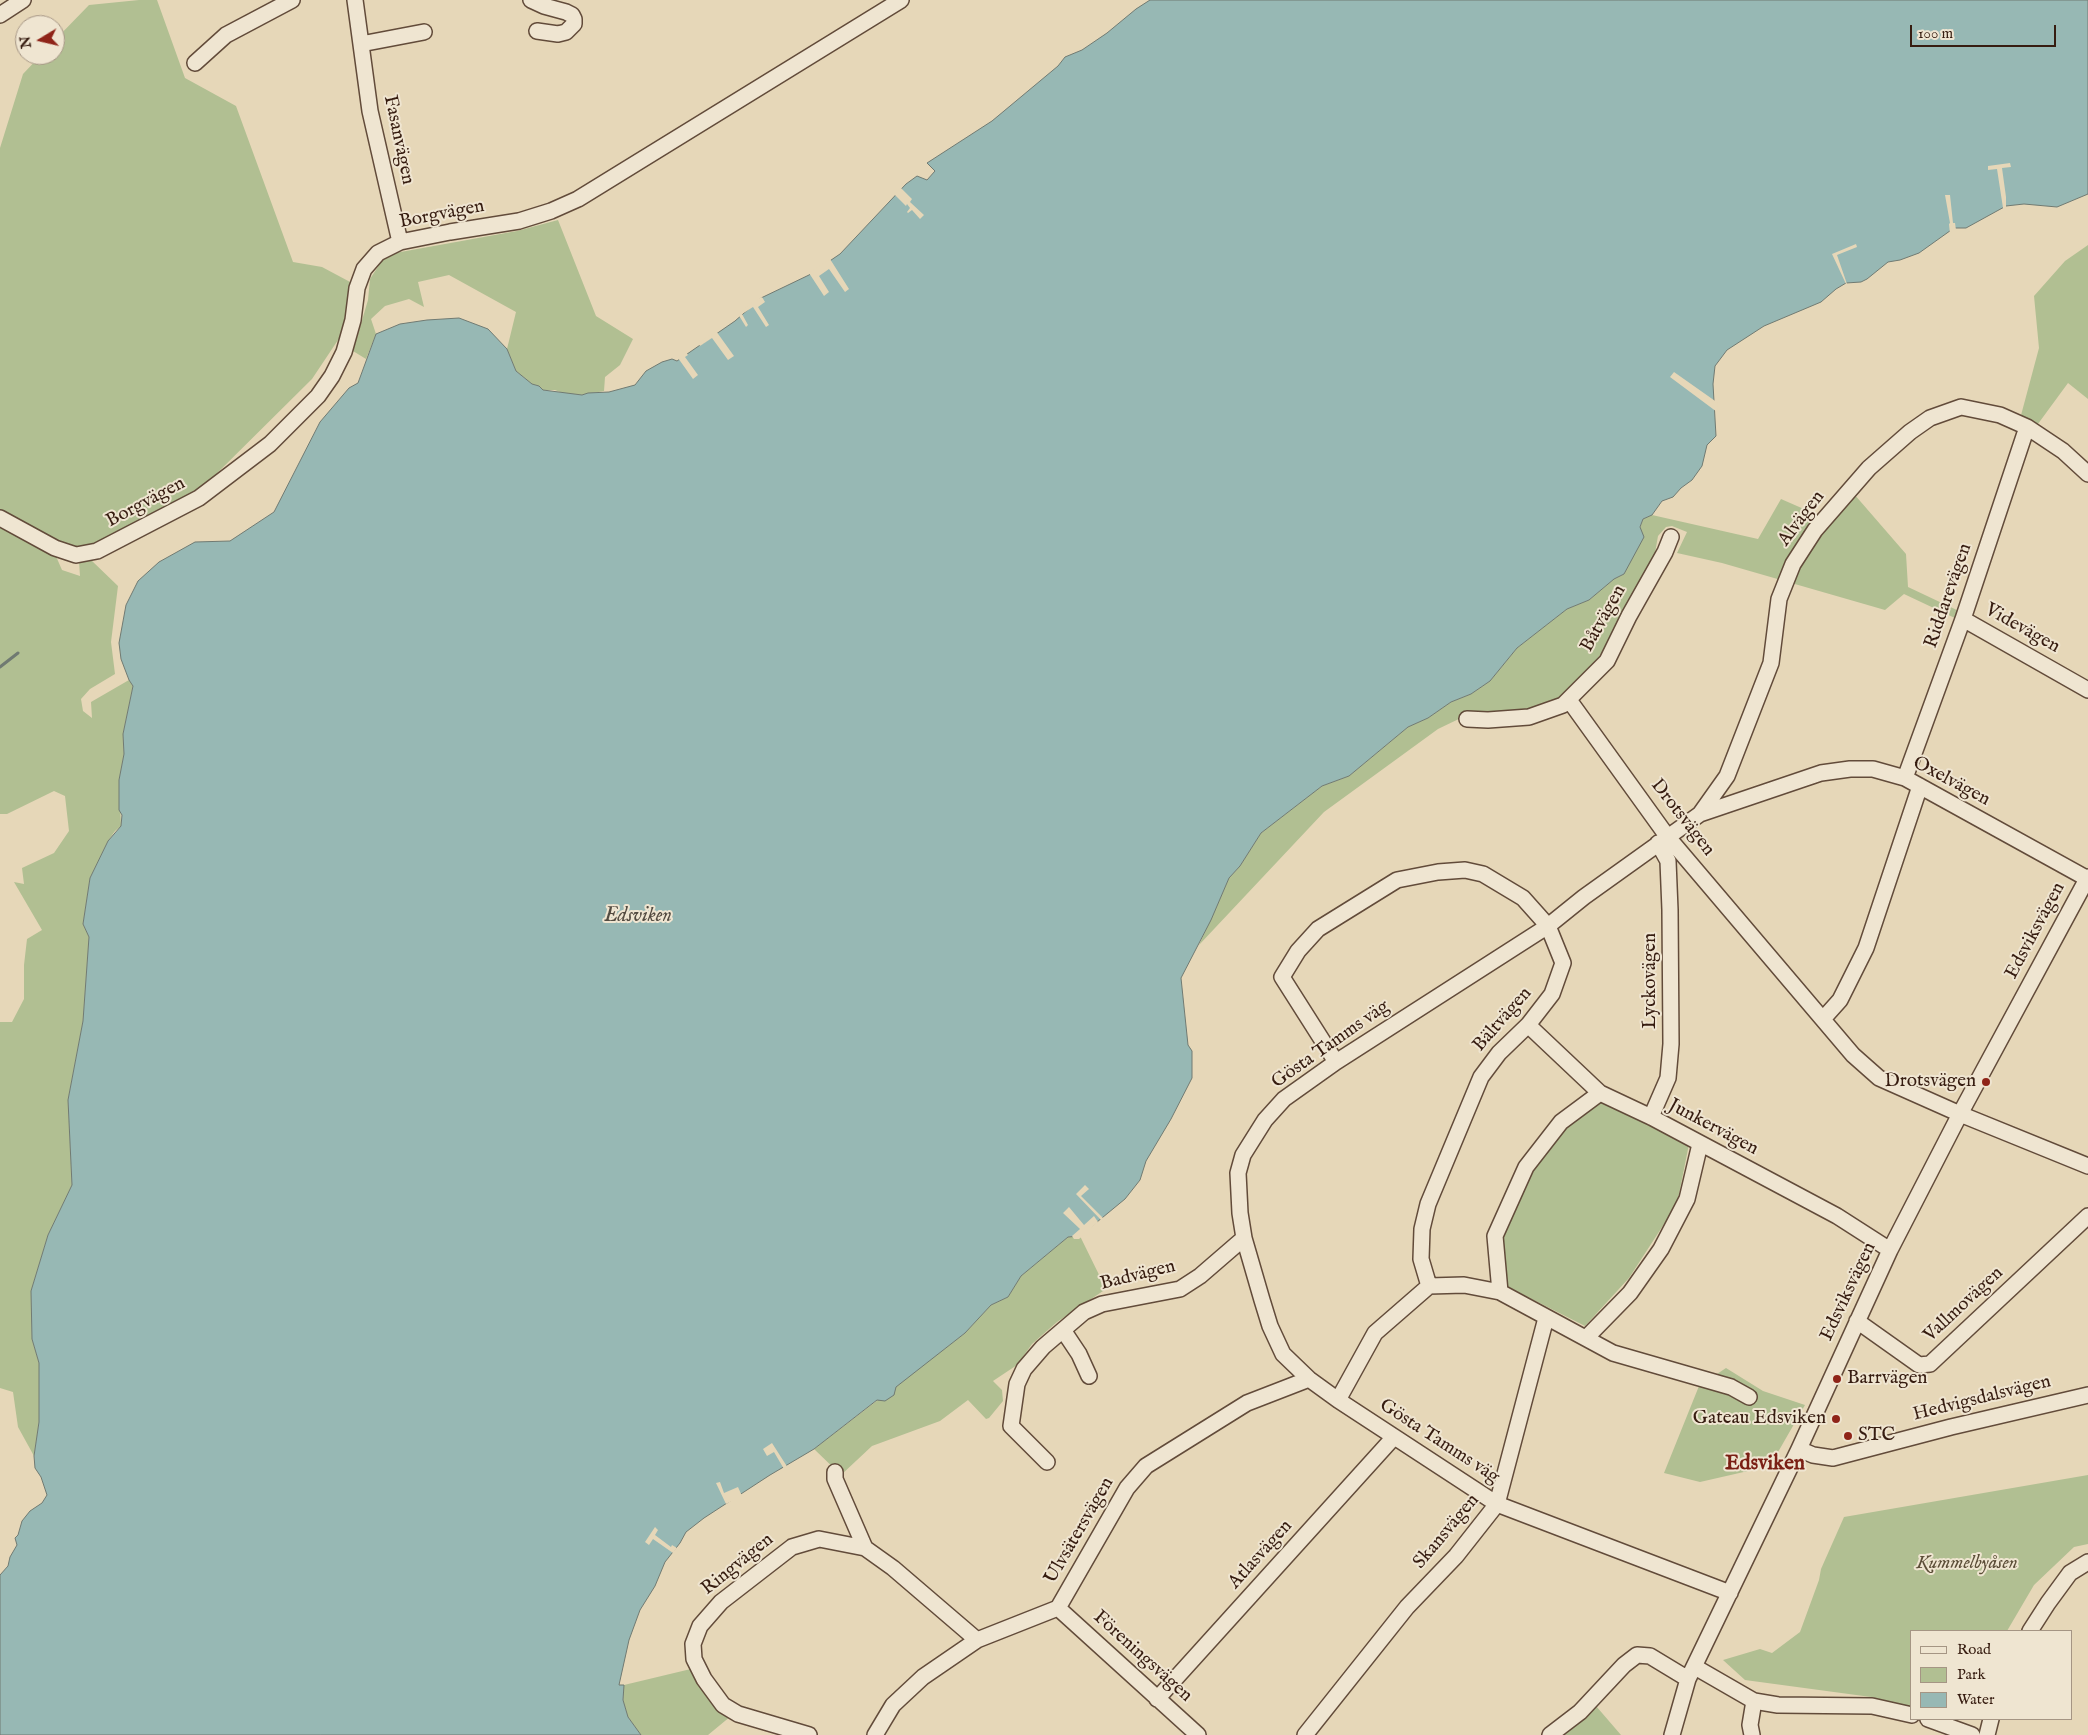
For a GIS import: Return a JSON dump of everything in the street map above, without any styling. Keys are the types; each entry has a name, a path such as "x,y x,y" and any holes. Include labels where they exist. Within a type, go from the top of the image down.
{"street":[{"path":"0,15 23,0"},
{"path":"195,63 226,35 292,0"},
{"name":"Fasanvägen","path":"355,0 370,112 400,242"},
{"path":"531,0 572,15 574,19 574,24 566,32 558,34 537,31"},
{"name":"Borgvägen","path":"0,518 55,548 76,555 97,551 199,498 270,444 318,396 332,376 344,352 357,288 364,270 378,253 400,242 519,221 551,211 578,199 901,0"},
{"path":"361,44 424,32"},
{"name":"Alvägen","path":"1668,837 1700,814 1727,776 1771,663 1779,599 1792,564 1815,530 1869,468 1910,432 1930,418 1960,407 2000,415 2027,426 2063,451 2088,474"},
{"name":"Riddarevägen","path":"1905,778 1963,619 2027,426"},
{"name":"Båtvägen","path":"1467,719 1488,720 1529,717 1563,705 1569,700 1607,661 1629,616 1665,552 1671,537"},
{"name":"Videvägen","path":"1963,619 2088,690"},
{"name":"Drotsvägen","path":"1569,700 1668,837 1853,1055 1879,1078 1960,1114 2088,1166"},
{"name":"Oxelvägen","path":"1700,814 1821,773 1850,769 1873,770 1905,778 2088,878"},
{"path":"1823,1019 1840,1000 1866,948 1920,786"},
{"name":"Gösta Tamms väg","path":"1668,837 1548,926 1336,1062 1284,1099 1265,1120 1243,1155 1238,1173 1238,1193 1244,1238 1270,1326 1283,1354 1309,1379 1497,1504 1730,1593"},
{"name":"Lyckovägen","path":"1651,1117 1668,1078 1671,1044 1668,837"},
{"name":"Bältvägen","path":"1336,1062 1282,977 1298,951 1318,929 1397,880 1438,872 1464,870 1483,874 1523,898 1548,926 1563,963 1552,994 1528,1025 1500,1053 1481,1077 1428,1204 1422,1229 1421,1260 1429,1286"},
{"name":"Edsviksvägen","path":"1672,1735 1692,1673 1800,1449 1890,1250 1960,1114 2088,878"},
{"name":"Junkervägen","path":"1528,1025 1600,1093 1651,1117 1837,1216 1890,1250"},
{"path":"1500,1292 1495,1236 1526,1167 1561,1122 1600,1093"},
{"path":"1586,1338 1630,1293 1661,1249 1687,1199 1700,1144"},
{"name":"Vallmovägen","path":"1857,1321 1919,1365 1930,1364 2088,1216"},
{"name":"Badvägen","path":"1047,1462 1011,1426 1017,1384 1024,1369 1043,1347 1084,1312 1102,1304 1180,1289 1200,1276 1244,1238"},
{"path":"1338,1400 1375,1332 1429,1286 1464,1284 1500,1292 1613,1353 1731,1387 1749,1397"},
{"name":"Skansvägen","path":"1306,1735 1407,1607 1456,1556 1497,1504 1546,1318"},
{"path":"1063,1330 1079,1354 1089,1376"},
{"name":"Ulvsätersvägen","path":"875,1735 893,1705 923,1677 978,1640 1058,1608 1127,1488 1146,1466 1247,1403 1309,1379"},
{"name":"Hedvigsdalsvägen","path":"1800,1449 1813,1455 1833,1458 1960,1425 2088,1395"},
{"name":"Atlasvägen","path":"1157,1699 1394,1437"},
{"path":"836,1472 835,1479 865,1548"},
{"name":"Ringvägen","path":"809,1735 781,1731 738,1714 723,1705 704,1679 694,1659 693,1644 700,1626 721,1602 792,1547 819,1539 865,1548 893,1568 978,1640"},
{"path":"2031,1630 2070,1573 2088,1562"},
{"name":"Föreningsvägen","path":"1058,1608 1198,1735"},
{"path":"1550,1735 1580,1712 1624,1665 1637,1655 1650,1656 1754,1700 1778,1705 1872,1706 1910,1715"},
{"path":"1752,1735 1750,1725 1754,1700"},
{"path":"1931,1720 1972,1735"},
{"path":"1987,1735 1991,1720"}],"green space":[{"path":"157,0 185,78 236,106 293,262 322,267 352,283 342,334 312,379 196,494 143,522 92,545 69,548 34,531 0,510 0,148 23,74 32,65 65,65 65,30 89,5"},
{"path":"558,220 596,316 633,339 620,365 605,377 604,391 582,395 565,394 555,390 543,390 539,386 532,384 516,371 507,349 516,312 449,275 418,282 424,307 409,299 385,306 371,319 376,334 366,359 353,351 368,300 370,279 383,259 395,253 517,231"},
{"path":"2088,245 2088,399 2068,383 2035,428 2020,419 2039,348 2034,296 2065,261"},
{"path":"1854,494 1906,554 1908,587 1961,612 1957,619 1904,594 1885,610 1722,563 1677,553 1687,532 1672,526 1666,527 1658,536 1655,553 1626,614 1620,617 1617,629 1598,658 1569,691 1554,703 1538,708 1513,713 1465,716 1438,729 1324,812 1199,945 1229,878 1240,866 1261,833 1322,786 1349,776 1408,727 1428,718 1451,702 1471,694 1490,681 1517,648 1567,609 1589,600 1614,579 1624,574 1643,519 1652,515 1758,539 1781,499 1829,520"},
{"path":"0,526 55,554 62,570 80,576 79,561 91,560 118,586 111,642 115,674 90,689 81,699 83,711 92,718 91,702 129,680 133,686 123,734 124,754 119,780 121,826 108,841 90,878 83,924 89,937 83,1021 68,1100 72,1185 48,1235 31,1291 32,1339 39,1363 39,1422 34,1456 18,1427 13,1392 0,1388 0,1022 12,1022 24,999 24,965 27,939 42,930 14,882 24,884 22,868 54,853 69,831 65,796 54,791 7,814 0,814"},
{"path":"1601,1100 1689,1144 1677,1204 1629,1278 1585,1326 1506,1286 1499,1240 1534,1166 1565,1127"},
{"path":"1080,1236 1106,1289 1057,1322 1032,1344 1017,1365 993,1381 1002,1390 1003,1401 989,1418 986,1419 968,1400 940,1421 872,1446 841,1475 814,1449 965,1333 991,1305 1008,1297 1021,1276 1068,1237"},
{"path":"1726,1368 1763,1391 1805,1405 1770,1466 1700,1482 1664,1473 1699,1386"},
{"name":"Kummelbyåsen","path":"2088,1475 2088,1544 2074,1547 2034,1585 2008,1630 1910,1630 1910,1707 1871,1697 1745,1680 1723,1660 1760,1649 1772,1653 1800,1632 1819,1580 1821,1569 1844,1517"},
{"path":"695,1668 731,1716 708,1735 641,1735 628,1717 623,1700 624,1685"},
{"path":"1596,1706 1621,1735 1555,1735"}],"water":[{"name":"Edsviken","path":"1150,0 2088,0 2088,194 2057,207 2024,204 2006,206 1966,228 1954,228 1919,253 1888,262 1861,282 1846,283 1821,302 1764,326 1727,350 1715,366 1713,384 1716,436 1707,445 1702,466 1692,480 1673,497 1662,501 1652,515 1643,519 1640,527 1644,537 1624,574 1614,579 1589,600 1567,609 1517,648 1490,681 1471,694 1451,702 1428,718 1408,727 1349,776 1322,786 1261,833 1240,866 1229,878 1211,920 1181,978 1188,1045 1192,1051 1192,1078 1171,1119 1146,1161 1140,1180 1125,1199 1080,1236 1068,1237 1021,1276 1008,1297 991,1305 965,1333 896,1387 894,1395 885,1401 877,1400 814,1449 770,1475 686,1532 665,1562 655,1586 640,1610 629,1640 619,1685 624,1685 623,1700 628,1717 641,1735 0,1735 0,1575 8,1566 10,1557 17,1545 15,1538 18,1535 22,1521 30,1511 42,1503 47,1495 41,1477 35,1468 34,1456 39,1422 39,1363 32,1339 31,1291 48,1235 72,1185 68,1100 83,1021 89,937 83,924 90,878 108,841 121,826 119,780 124,754 123,734 133,686 121,659 119,643 126,605 138,581 159,562 195,542 230,541 274,512 320,422 349,388 358,383 376,334 400,324 459,318 488,329 507,349 516,371 543,390 582,395 609,392 635,385 646,371 662,362 672,359 677,361 735,321 761,298 809,275 840,254 906,184 917,176 927,180 935,171 927,163 992,121 1058,66 1065,57 1082,50"}],"pier":[{"path":"2010,163 2011,167 2002,168 2006,197 2006,208 2003,208 1997,169 1988,170 1988,166"},
{"path":"901,188 912,199 910,202 924,215 920,219 912,210 908,213 910,208 894,194"},
{"path":"1945,195 1950,195 1953,223 1955,223 1956,230 1950,234 1950,223"},
{"path":"1856,244 1857,247 1837,255 1846,284 1832,254"},
{"path":"830,259 849,289 845,292 829,269 819,276 829,292 824,296 809,273"},
{"path":"762,297 765,302 758,307 769,325 766,327 753,307 742,314 748,325 746,327 738,314 755,300"},
{"path":"716,331 734,356 728,360 712,338 700,346 698,343"},
{"path":"686,352 688,355 685,357 698,375 693,379 678,358"},
{"path":"1674,372 1718,403 1717,412 1670,377"},
{"path":"1085,1185 1089,1189 1081,1196 1103,1218 1101,1220 1076,1194"},
{"path":"1069,1207 1084,1225 1094,1216 1098,1222 1079,1239 1074,1239 1072,1236 1080,1229 1063,1213"},
{"path":"772,1443 788,1468 784,1469 774,1452 767,1456 763,1449"},
{"path":"720,1482 724,1493 738,1487 742,1496 726,1504 716,1483"},
{"path":"655,1527 658,1530 655,1535 671,1547 672,1545 677,1548 673,1553 653,1539 649,1545 645,1542"}],"waterway":[{"path":"0,667 18,653"}],"place":[{"name":"Drotsvägen","path":"1986,1082"},
{"name":"Barrvägen","path":"1837,1379"},
{"name":"Gateau Edsviken","path":"1836,1419"},
{"name":"STC","path":"1848,1436"}],"district":[{"name":"Edsviken","path":"1765,1465"}]}
